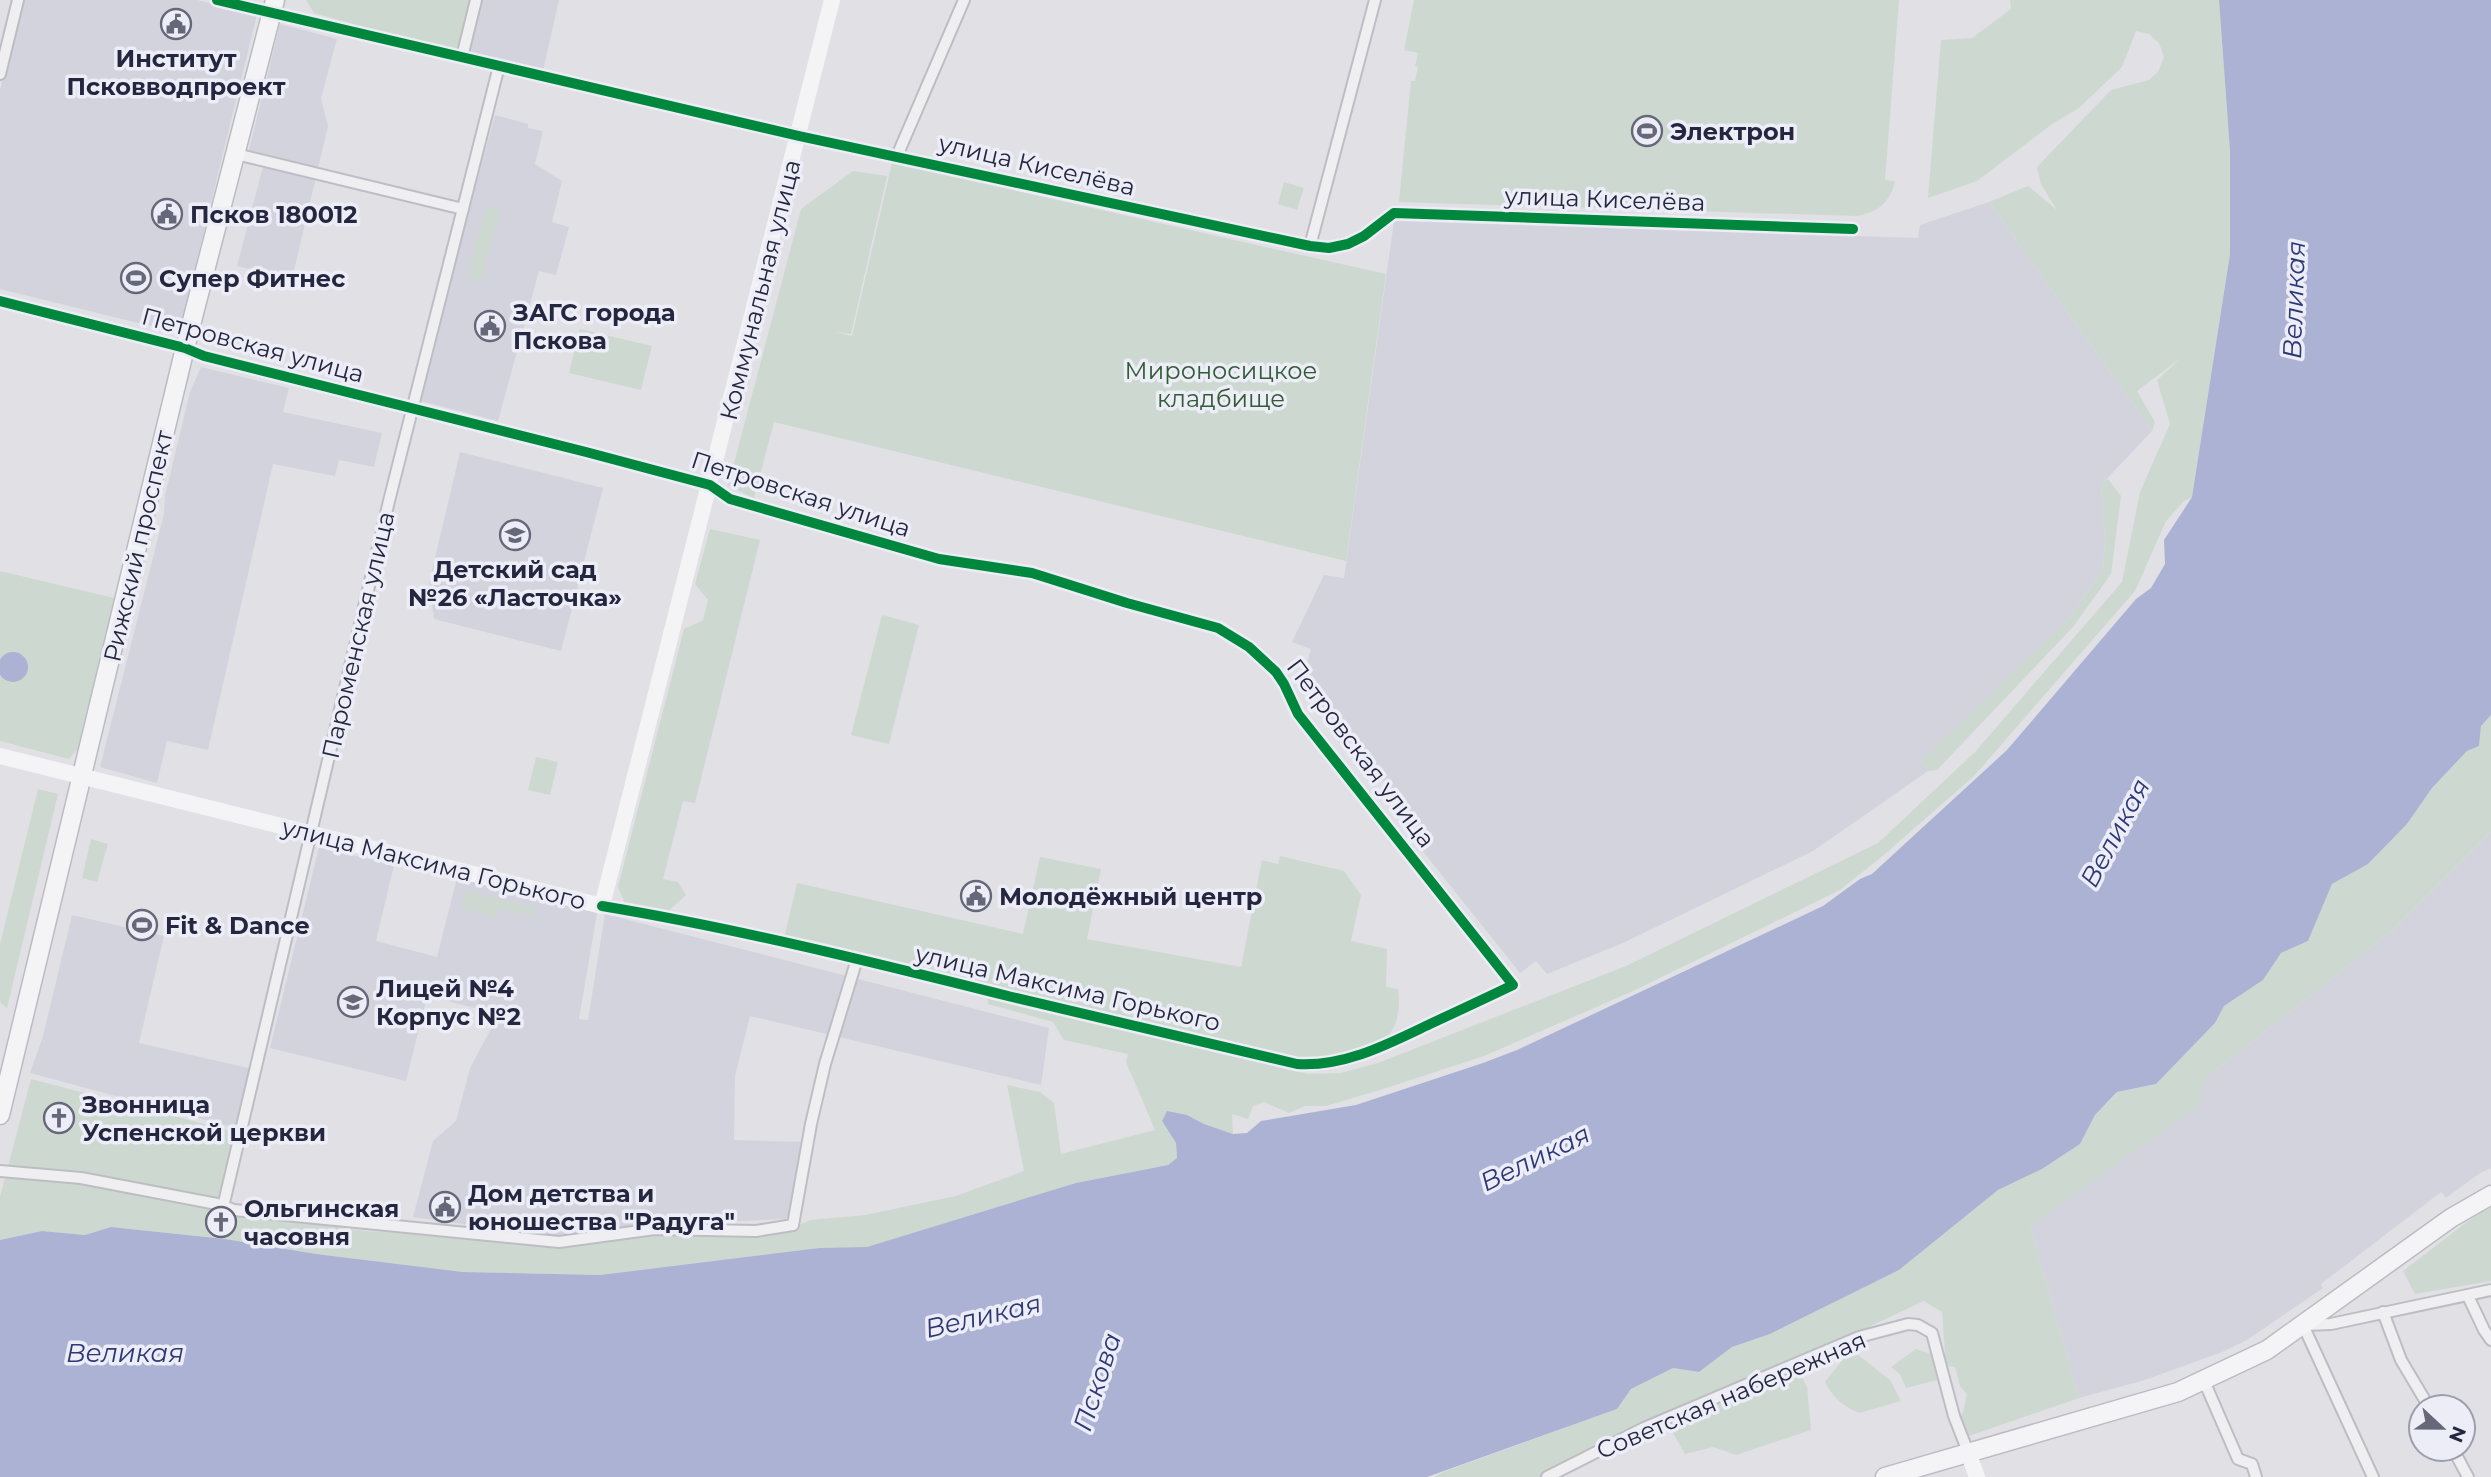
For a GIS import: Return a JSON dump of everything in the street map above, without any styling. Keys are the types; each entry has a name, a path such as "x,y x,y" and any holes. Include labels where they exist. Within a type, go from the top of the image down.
{"main road":[{"name":"Коммунальная улица","path":"602,906 832,0"},
{"name":"Рижский проспект","path":"0,1115 185,348 274,6"},
{"name":"улица Максима Горького","path":"0,756 602,906"},
{"path":"1885,1477 2178,1392 2204,1381 2267,1350 2451,1218 2491,1195"},
{"path":"1968,1452 1977,1477"}],"street":[{"path":"0,74 18,0"},
{"name":"улица Киселёва","path":"217,0 274,6 499,66 799,136 1310,246 1329,248 1348,244 1364,236 1394,213 1853,229"},
{"path":"463,57 476,0"},
{"path":"897,156 964,0"},
{"path":"1310,246 1375,0"},
{"name":"Пароменская улица","path":"223,1207 388,501 499,66"},
{"path":"236,154 463,209"},
{"name":"Петровская улица","path":"0,302 710,485 730,499 869,541 939,559 1032,573 1218,628 1249,647 1276,672 1298,714 1513,985"},
{"name":"улица Максима Горького","path":"602,906 671,918 857,959 1103,1019 1312,1065 1339,1061 1368,1052 1513,985"},
{"path":"0,1171 81,1178 234,1210 559,1242 655,1229 756,1231 793,1225 825,1064 857,959"},
{"path":"2373,1477 2303,1325 2331,1324 2491,1290"},
{"path":"2469,1296 2491,1340"},
{"path":"2383,1311 2401,1360 2421,1393"},
{"name":"Советская набережная","path":"1547,1477 1644,1428 1859,1337 1909,1324 1918,1325 1932,1333 1954,1416 1968,1452"},
{"path":"2204,1381 2238,1459 2252,1464 2256,1477"}],"shaded area":[{"path":"22,0 197,0 257,15 179,333 0,289 0,90"},
{"path":"473,0 559,0 543,71 460,54"},
{"path":"280,24 337,39 321,98 328,126 292,279 237,266 266,155 249,150"},
{"path":"495,115 543,131 535,164 562,181 552,222 569,227 556,275 539,271 498,421 417,400"},
{"path":"1989,202 2152,431 2101,485 2105,540 2103,569 2070,617 1921,761 1928,771 1842,831 1813,851 1623,943 1547,974 1536,961 1520,973 1421,849 1424,845 1404,821 1411,814 1302,682 1311,649 1292,642 1324,575 1344,578 1394,221 1918,238 1920,225"},
{"path":"201,367 289,388 283,412 382,433 374,467 339,460 335,476 273,464 208,750 167,741 157,783 100,767 164,514 165,496 190,392"},
{"name":"Детский сад №26 «Ласточка»","path":"460,452 603,488 561,651 434,619 429,583"},
{"path":"2491,832 2491,1168 2446,1198 2441,1192 2321,1284 2323,1288 2247,1340 2145,1380 2079,1398 2030,1226 2110,1168 2206,1078 2392,931"},
{"path":"319,847 394,865 376,941 437,957 457,878 597,913 579,1019 588,1020 605,914 1049,1028 1041,1085 750,1016 735,1076 734,1140 803,1142 790,1215 786,1219 615,1229 560,1238 413,1217 433,1141 456,1121 470,1068 499,1014 427,996 406,1081 270,1048"},
{"path":"72,915 164,936 139,1043 261,1071 246,1131 30,1073 43,1036"}],"green space":[{"path":"306,0 473,0 460,54 314,13"},
{"name":"Электрон","path":"1414,0 1899,0 1885,180 1895,181 1893,189 1882,205 1857,216 1399,202 1411,81 1415,81 1418,67 1415,66 1418,53 1404,50"},
{"path":"2010,0 2219,0 2230,151 2230,254 2192,497 2184,501 2166,521 2135,591 1974,776 1840,890 1633,991 1484,1056 1326,1106 1305,1106 1289,1113 1264,1102 1253,1106 1248,1119 1232,1114 1233,1134 1187,1115 1162,1121 1176,1143 1177,1158 1168,1165 1076,1183 867,1248 819,1248 600,1275 463,1272 316,1254 225,1239 111,1227 85,1235 42,1231 0,1240 0,1197 31,1079 235,1132 217,1204 208,1220 209,1231 219,1236 226,1232 233,1213 366,1231 478,1237 560,1247 603,1242 609,1237 654,1233 756,1235 792,1229 810,1220 865,1215 956,1196 1024,1171 1007,1085 1040,1092 1054,1103 1061,1154 1155,1130 1126,1062 1128,1054 1064,1040 1053,1022 988,1004 988,998 1308,1074 1341,1073 1378,1063 1626,966 1878,843 1975,752 2122,582 2140,492 2170,424 2157,380 2181,358 2137,391 2155,422 2152,431 1989,202 2028,186 2057,210 2041,184 2037,167 2111,90 2149,80 2158,72 2164,57 2159,43 2149,34 2136,31 2122,67 2079,108 2052,124 1977,181 1928,198 1941,40 1972,38 2011,9"},
{"name":"Мироносицкое кладбище","path":"892,163 1386,274 1346,561 774,422 754,498 728,486 801,209 853,171 887,176 851,334 834,332 852,336"},
{"path":"1284,182 1304,188 1297,210 1278,204"},
{"path":"486,207 500,210 481,281 467,277"},
{"path":"580,329 652,346 641,390 569,373"},
{"path":"2108,479 2121,496 2111,574 2073,627 1937,770 1928,771 1921,761 2070,617 2103,569 2105,540 2101,485"},
{"path":"710,529 760,540 695,803 683,801 663,879 678,882 686,895 664,915 626,906 618,887 684,629 703,620 708,600 695,584"},
{"path":"0,571 118,599 82,744 69,759 0,741"},
{"path":"882,615 919,625 889,744 851,735"},
{"path":"2491,715 2491,832 2392,931 2206,1078 2199,1106 2030,1226 2079,1398 1966,1437 1959,1421 1967,1394 1960,1386 1955,1367 1946,1366 1942,1312 1924,1301 1548,1477 1434,1477 1617,1409 1631,1389 1673,1368 1699,1372 1732,1347 1770,1334 1899,1270 1998,1190 2042,1169 2080,1144 2095,1115 2118,1092 2156,1084 2215,1023 2224,1006 2263,980 2281,953 2308,941 2332,884 2368,864 2407,824 2432,788 2467,751 2479,746 2481,726"},
{"path":"536,757 558,762 550,795 528,790"},
{"path":"38,789 58,794 7,1008 0,1002 0,944"},
{"path":"91,839 108,844 97,882 82,878"},
{"path":"1280,856 1344,871 1361,895 1351,941 1387,949 1386,987 1398,989 1397,1019 1391,1032 1380,1043 1325,1057 1259,1053 783,943 797,883 1023,934 1040,857 1101,869 1087,939 1241,967 1262,860 1278,864"},
{"path":"465,891 535,908 533,916 499,907 496,917 461,908"},
{"path":"2491,1207 2491,1281 2415,1294 2403,1271 2476,1215"},
{"path":"1916,1349 1931,1354 1937,1380 1906,1388 1900,1374 1891,1367"},
{"path":"1858,1355 1890,1380 1901,1401 1859,1413 1835,1397 1825,1382 1844,1358"},
{"path":"1787,1372 1802,1377 1807,1387 1811,1430 1736,1455 1713,1447 1685,1454 1673,1433 1675,1425"}],"water":[{"path":"2219,0 2491,0 2491,715 2481,726 2479,746 2467,751 2432,788 2407,824 2368,864 2332,884 2308,941 2281,953 2263,980 2224,1006 2215,1023 2156,1084 2117,1092 2095,1115 2080,1144 2042,1169 1998,1190 1899,1270 1770,1334 1732,1347 1699,1372 1673,1368 1631,1389 1617,1409 1427,1477 0,1477 0,1240 42,1231 85,1235 111,1227 225,1239 316,1254 463,1272 600,1275 819,1248 867,1247 1076,1183 1168,1165 1177,1158 1176,1143 1162,1121 1167,1111 1187,1115 1233,1134 1247,1133 1261,1121 1356,1105 1483,1063 1517,1050 1823,906 1860,879 1872,874 2007,750 2136,599 2151,588 2165,564 2164,540 2192,497 2230,254 2230,151"},
{"path":"13,652 24,656 28,667 24,678 13,682 2,678 -2,667 2,656"}],"cycle path":[{"path":"217,0 799,136 1310,246 1329,248 1348,244 1364,236 1394,213 1853,229"},
{"path":"0,301 710,485 730,499 939,559 1032,573 1218,628 1249,647 1276,672 1298,714 1513,985 1366,1053 1332,1062 1297,1064 808,947 602,906"}],"place":[{"name":"Институт Псковводпроект","path":"176,24"},
{"name":"Электрон","path":"1647,131"},
{"name":"Псков 180012","path":"167,214"},
{"name":"Супер Фитнес","path":"136,278"},
{"name":"ЗАГС города Пскова","path":"490,326"},
{"name":"Детский сад №26 «Ласточка»","path":"515,535"},
{"name":"Молодёжный центр","path":"976,896"},
{"name":"Fit & Dance","path":"142,925"},
{"name":"Лицей №4 Корпус №2","path":"353,1002"},
{"name":"Звонница Успенской церкви","path":"59,1118"},
{"name":"Дом детства и юношества \"Радуга\"","path":"445,1207"},
{"name":"Ольгинская часовня","path":"221,1222"}],"water label":[{"name":"Великая","path":"2294,300"},
{"name":"Великая","path":"2115,833"},
{"name":"Великая","path":"1535,1158"},
{"name":"Великая","path":"983,1316"},
{"name":"Великая","path":"125,1353"},
{"name":"Пскова","path":"1097,1382"}]}
